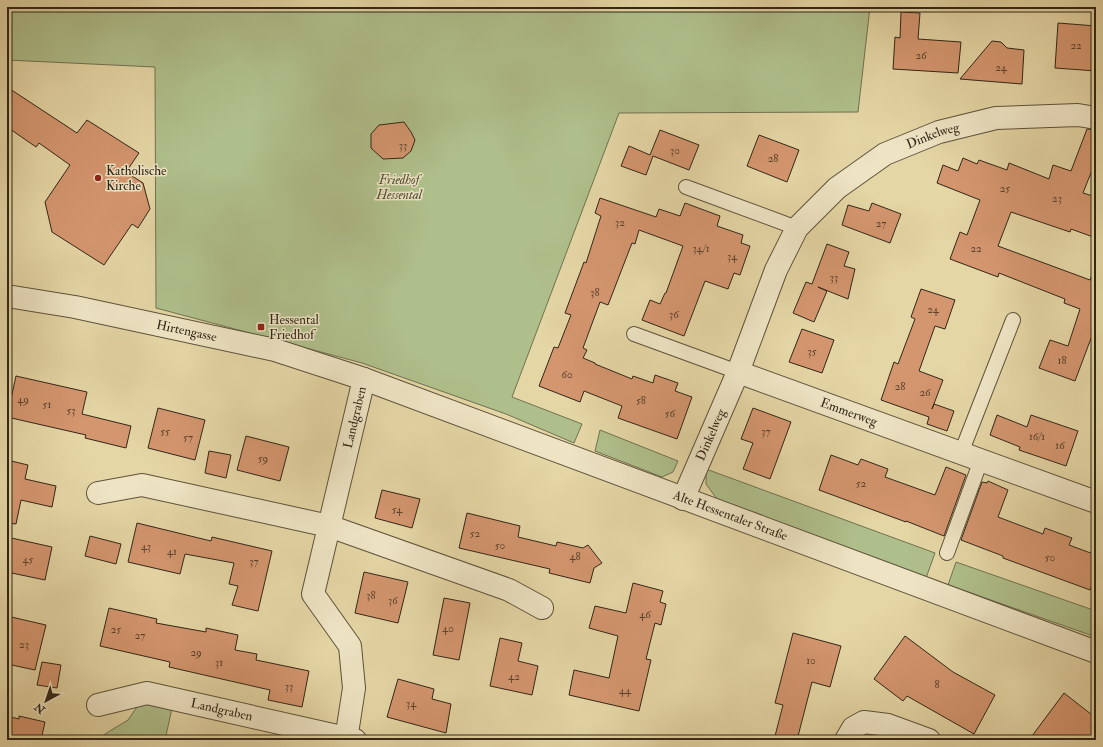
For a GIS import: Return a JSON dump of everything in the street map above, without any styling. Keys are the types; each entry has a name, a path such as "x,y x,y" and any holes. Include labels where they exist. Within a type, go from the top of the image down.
{"street":[{"name":"Dinkelweg","path":"683,498 738,372 776,270 797,228 837,188 885,154 939,132 996,118 1078,115 1096,118"},
{"name":"Hirtengasse","path":"7,296 76,307 275,350 364,379"},
{"name":"Emmerweg","path":"738,372 1096,502"},
{"name":"Alte Hessentaler Straße","path":"364,379 1096,652"},
{"name":"Landgraben","path":"98,705 147,693 349,739 354,688 350,646 313,594 364,379"},
{"path":"98,493 142,485 329,526 509,590 542,608"},
{"path":"846,740 853,728 864,722 888,725 929,740"}],"lane":[{"path":"686,187 797,228"},
{"path":"961,453 1012,320"},
{"path":"634,334 738,372"},
{"path":"947,553 981,460"}],"green space":[{"name":"Friedhof Hessental","path":"7,7 870,7 858,112 619,113 512,397 582,424 574,443 506,414 362,363 156,308 155,67 7,60"},
{"path":"600,430 678,461 673,472 662,477 595,451"},
{"path":"706,469 935,553 926,578 717,499 706,484"},
{"path":"956,562 1096,611 1096,637 948,585"},
{"path":"141,701 172,708 165,740 104,740 105,734 128,720"}],"building":[{"path":"901,12 920,13 918,39 961,42 958,73 893,69 895,37 900,38"},
{"path":"1058,23 1096,26 1096,71 1055,68"},
{"path":"992,41 1001,42 1007,48 1024,50 1022,84 960,79"},
{"name":"Katholische Kirche","path":"7,87 77,133 87,120 139,153 126,172 143,183 150,209 138,228 132,224 104,265 52,232 45,202 70,165 39,143 36,147 7,127"},
{"path":"404,122 415,140 411,151 403,158 383,159 371,148 371,134 379,125"},
{"path":"1087,129 1096,130 1096,160 1083,193 1096,197 1096,238 1071,229 1070,232 1011,212 998,246 1090,280 1093,272 1096,273 1096,325 1075,381 1039,368 1050,340 1068,346 1080,309 1064,303 1065,299 999,273 998,277 950,259 960,232 967,235 980,200 937,183 943,165 958,171 963,158 977,164 979,160 1007,170 1009,163 1049,179 1053,165 1071,171"},
{"path":"660,130 699,145 689,170 653,156 646,175 621,166 629,146 650,155"},
{"path":"759,135 799,150 787,182 747,166"},
{"path":"600,198 656,217 659,209 680,216 685,203 720,216 717,226 743,235 741,243 750,246 740,275 734,273 728,289 705,281 684,336 642,320 650,300 660,304 666,293 683,246 639,230 635,244 632,243 608,305 600,302 583,348 587,350 583,358 632,379 633,376 653,383 655,375 678,383 675,391 692,397 677,439 618,418 622,406 584,391 580,402 539,386 554,347 558,348 571,315 565,313 584,262 586,263 601,216 595,213"},
{"path":"872,203 901,214 890,243 842,225 848,205 869,211"},
{"path":"827,244 849,252 844,266 855,269 848,299 818,287 827,291 814,322 793,313 806,282 812,284"},
{"path":"921,289 955,300 945,329 935,326 919,371 943,380 932,409 934,404 954,411 947,431 927,424 929,417 881,400 894,362 898,364 915,319 911,317"},
{"path":"802,329 834,340 822,373 789,362"},
{"path":"16,376 87,392 82,414 131,426 126,448 85,438 86,435 7,417"},
{"path":"158,408 205,420 195,460 148,448"},
{"path":"753,408 791,422 770,479 743,469 753,443 741,439"},
{"path":"997,415 1027,427 1031,415 1078,431 1066,466 1019,450 1020,447 990,435"},
{"path":"246,436 289,447 280,481 237,470"},
{"path":"209,451 231,455 226,478 205,473"},
{"path":"831,455 858,465 861,459 888,469 885,477 935,495 946,467 966,475 944,536 819,490"},
{"path":"7,460 28,465 25,479 56,486 52,507 21,500 16,524 7,523"},
{"path":"988,481 1008,490 998,517 1043,534 1045,528 1072,538 1069,545 1096,555 1096,574 1090,590 1003,558 1003,556 961,540 982,482 987,483"},
{"path":"382,490 420,499 412,528 375,518"},
{"path":"467,513 520,526 518,537 556,546 557,542 583,548 588,545 602,563 594,568 590,583 549,573 550,569 459,548"},
{"path":"137,523 211,541 212,537 272,551 258,611 232,605 238,586 229,584 234,563 185,554 180,574 128,562"},
{"path":"90,536 121,544 116,564 85,556"},
{"path":"7,537 52,547 45,580 7,572"},
{"path":"364,572 408,582 398,623 355,613"},
{"path":"633,583 663,591 660,602 666,604 661,625 655,623 646,659 651,660 639,711 569,695 574,670 609,678 618,636 589,628 595,606 626,613"},
{"path":"444,598 470,603 459,660 433,655"},
{"path":"109,608 157,619 156,623 206,632 206,628 238,635 235,650 257,654 256,660 309,671 302,707 268,700 270,690 169,667 170,662 100,646"},
{"path":"7,616 46,625 35,670 7,664"},
{"path":"793,633 841,646 830,687 812,682 797,740 774,740 783,705 775,703"},
{"path":"905,636 953,672 995,695 974,734 907,696 903,701 874,679"},
{"path":"500,638 522,643 518,661 538,666 532,695 490,686"},
{"path":"42,662 61,665 57,688 37,685"},
{"path":"398,679 434,689 432,699 451,704 446,733 387,717"},
{"path":"1064,693 1096,718 1096,740 1029,740"},
{"path":"7,716 19,719 19,716 45,722 41,740 7,740"}],"place":[{"name":"Katholische Kirche","path":"98,178"},
{"name":"Hessental Friedhof","path":"261,327"}]}
